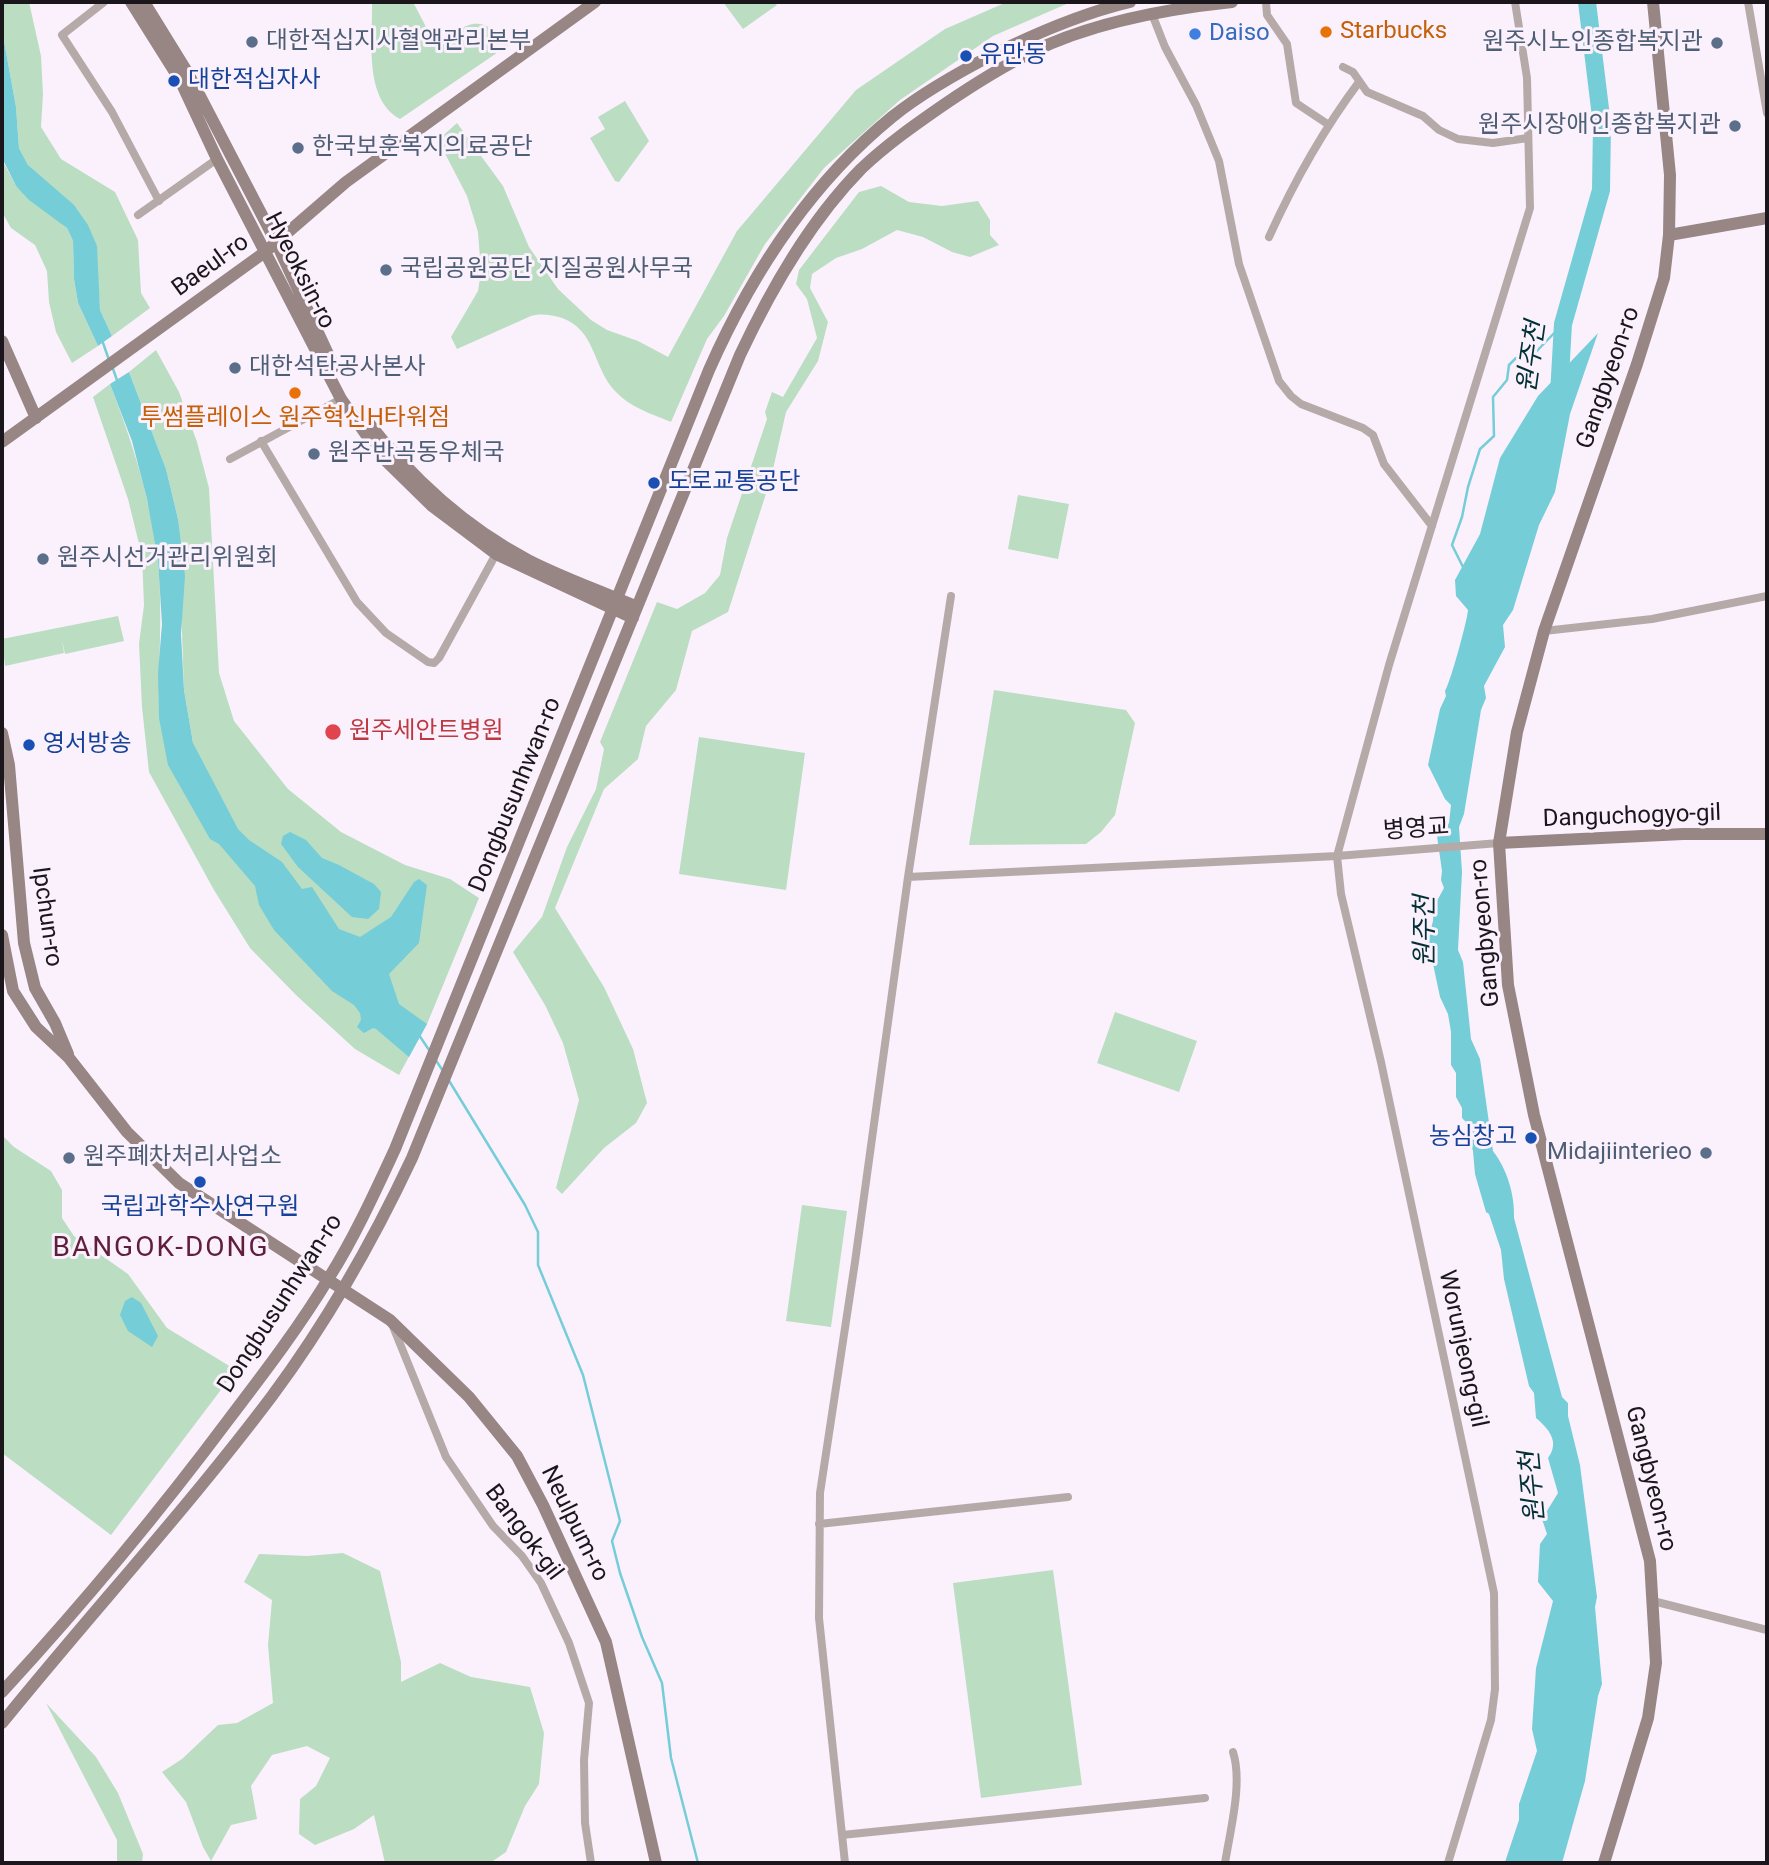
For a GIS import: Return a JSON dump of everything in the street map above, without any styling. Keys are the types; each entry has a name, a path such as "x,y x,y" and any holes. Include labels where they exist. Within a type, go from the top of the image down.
{"street":[{"path":"104,2 62,35 111,112 159,201"},
{"name":"Hyeoksin-ro","path":"131,2 180,80 265,252 344,397 382,457 447,519 496,554 616,604"},
{"name":"Hyeoksin-ro","path":"144,2 189,75 277,244 344,397 390,451 435,496 490,537 528,560 616,604"},
{"name":"Baeul-ro","path":"36,418 277,244 346,182 595,2"},
{"name":"Dongbusunhwan-ro","path":"2,1692 164,1502 258,1381 329,1278 357,1230 421,1085 720,344 783,238 827,179 894,115 979,62 1054,26 1130,2"},
{"name":"Dongbusunhwan-ro","path":"2,1723 179,1514 274,1393 343,1288 390,1204 412,1158 717,407 749,335 805,238 862,169 910,129 987,76 1034,51 1073,36 1192,4 1232,2"},
{"path":"1266,2 1267,15 1287,44 1296,103 1329,125"},
{"path":"908,877 1337,856 1389,665 1530,208 1527,78 1515,2"},
{"name":"Gangbyeon-ro","path":"1604,1863 1648,1718 1656,1663 1650,1562 1519,1048 1508,985 1499,843 1517,732 1544,631 1637,364 1664,278 1669,235 1670,176 1653,2"},
{"path":"1748,2 1767,113"},
{"path":"1152,15 1165,47 1196,105 1219,160 1239,264 1279,381 1301,404 1363,428 1373,435 1384,464 1432,526"},
{"path":"1343,67 1353,72 1367,92 1423,116 1439,130 1458,139 1493,143 1528,138"},
{"path":"1269,237 1301,172 1359,82"},
{"path":"138,215 217,159"},
{"path":"1669,235 1767,218"},
{"path":"2,341 36,418 2,442"},
{"path":"230,459 344,397"},
{"path":"261,442 357,602 386,633 428,662 434,663 439,658 496,554"},
{"path":"845,1863 819,1618 820,1493 951,596"},
{"path":"1544,631 1652,619 1767,596"},
{"path":"616,604 635,613"},
{"name":"Ipchun-ro","path":"2,733 9,765 23,943 36,988 55,1023 69,1058"},
{"name":"Danguchogyo-gil","path":"1499,843 1683,834 1767,834"},
{"name":"병영교","path":"1337,856 1499,843"},
{"name":"Worunjeong-gil","path":"1337,856 1341,894 1381,1062 1494,1593 1495,1689 1491,1720 1448,1863"},
{"name":"Ipchun-ro","path":"2,935 13,991 36,1027 69,1058 127,1132 179,1183 277,1248 329,1278"},
{"name":"Neulpum-ro","path":"329,1278 390,1320 469,1396 517,1457 543,1505 606,1642 656,1863"},
{"name":"Bangok-gil","path":"390,1320 446,1457 472,1499 522,1556 541,1583 569,1643 589,1703 584,1760 584,1811 591,1863"},
{"path":"819,1524 1068,1497"},
{"path":"164,1502 179,1514"},
{"path":"1653,1601 1767,1630"},
{"path":"1225,1863 1236,1780 1233,1752"},
{"path":"842,1835 1205,1798"}],"green space":[{"path":"2,2 29,2 41,56 41,127 61,159 115,192 138,240 141,293 150,308 112,336 100,310 98,280 41,178 28,165 19,148 16,107 2,30"},
{"path":"372,2 413,2 434,42 466,26 481,24 510,44 400,119 388,110 375,83 372,67"},
{"path":"723,2 774,2 777,5 743,29"},
{"path":"1007,2 1071,2 993,36 900,100 824,168 765,244 724,316 707,339 671,422 641,410 621,397 602,372 582,331 562,318 531,316 457,349 451,337 478,291 481,272 478,232 467,196 438,140 457,123 503,186 529,247 558,289 591,320 607,330 638,341 668,357 737,231 856,90 945,29"},
{"path":"625,101 649,141 619,182 615,181 590,138 605,129 598,117"},
{"path":"2,160 16,186 67,228 73,241 78,303 98,346 72,363 56,332 49,302 47,271 35,245 11,228 2,212"},
{"path":"881,186 909,202 942,206 978,201 990,220 990,235 999,245 970,257 952,252 923,237 897,230 862,249 836,258 812,274 810,288 828,322 818,361 786,412 771,478 728,612 692,631 676,690 646,726 638,759 604,789 555,908 604,987 633,1049 647,1103 636,1123 604,1148 562,1194 556,1188 579,1100 563,1043 545,1005 513,952 542,917 567,847 596,789 604,749 600,742 657,602 677,609 705,593 720,575 727,538 767,419 765,412 772,392 783,397 817,338 807,299 796,284 799,270 859,192"},
{"path":"156,350 179,392 197,442 209,488 219,673 234,721 288,789 341,832 405,865 450,879 479,898 427,1024 399,1075 355,1049 250,948 214,890 149,772 139,644 144,605 142,556 128,499 93,397 110,384 133,449 151,516 159,581 159,718 193,743 184,690 178,519 166,469 129,372"},
{"path":"1018,495 1069,504 1058,559 1008,549"},
{"path":"118,616 124,641 65,654 62,640 64,653 5,666 2,639"},
{"path":"994,690 1126,710 1135,723 1115,815 1101,832 1086,844 969,845"},
{"path":"699,737 805,753 786,890 679,874"},
{"path":"1115,1012 1197,1041 1179,1092 1097,1063"},
{"path":"2,1135 14,1147 51,1171 62,1190 62,1218 74,1236 128,1274 167,1328 236,1370 111,1535 2,1453"},
{"path":"802,1205 847,1211 831,1327 786,1321"},
{"path":"343,1553 380,1571 401,1662 401,1682 440,1663 471,1677 530,1687 544,1733 539,1784 525,1806 506,1852 490,1863 385,1863 374,1815 354,1829 315,1845 299,1834 300,1799 316,1786 330,1758 307,1746 272,1755 251,1786 257,1819 231,1825 211,1861 186,1802 162,1772 182,1759 218,1725 237,1723 273,1703 268,1645 272,1600 244,1582 259,1554 307,1556"},
{"path":"1053,1570 1082,1785 981,1798 953,1583"},
{"path":"46,1703 96,1757 118,1793 143,1854 142,1863 117,1863 117,1840"}],"water":[{"path":"2,30 16,107 19,148 28,165 74,205 88,225 97,246 100,310 112,336 98,346 78,303 73,241 67,228 29,200 16,186 2,158"},
{"path":"1598,333 1570,414 1555,492 1539,525 1513,610 1503,625 1505,647 1484,686 1486,698 1481,710 1464,814 1459,827 1462,872 1458,950 1463,962 1471,1039 1480,1059 1493,1151 1509,1183 1514,1218 1562,1397 1568,1403 1568,1416 1580,1465 1597,1597 1595,1607 1602,1684 1585,1781 1562,1863 1501,1863 1505,1862 1519,1820 1519,1804 1537,1751 1532,1729 1536,1668 1553,1601 1538,1582 1540,1544 1547,1534 1542,1519 1558,1493 1548,1458 1553,1441 1549,1431 1536,1418 1534,1393 1529,1386 1504,1279 1501,1250 1486,1212 1475,1174 1467,1123 1462,1118 1462,1108 1456,1097 1456,1073 1451,1065 1448,1014 1440,997 1428,940 1433,908 1444,888 1437,836 1449,823 1451,805 1445,799 1428,765 1440,709 1446,696 1445,691 1468,610 1456,596 1455,580 1480,534 1500,458 1538,396"},
{"path":"129,372 166,469 178,519 185,576 181,634 184,690 193,743 238,829 249,840 282,862 302,889 312,887 339,929 360,937 391,917 414,882 419,879 427,885 419,943 389,974 399,1004 427,1024 409,1057 376,1029 364,1033 357,1027 361,1020 354,1005 332,991 274,930 259,905 255,886 219,844 210,839 168,765 159,718 158,673 162,624 158,560 147,499 132,441 110,384"},
{"path":"290,832 306,840 322,858 374,884 381,892 379,909 368,919 352,917 298,867 281,844 283,836"},
{"path":"132,1297 141,1303 158,1336 152,1347 128,1331 120,1315 125,1301"}],"waterway":[{"name":"원주천","path":"1559,394 1563,324 1601,190 1602,125 1587,2"},
{"path":"1464,569 1452,545 1480,449 1494,436 1493,397 1507,380 1509,365 1516,358 1530,358 1563,324"},
{"path":"102,340 109,360"},
{"path":"112,366 118,383"},
{"path":"419,1035 429,1050"},
{"path":"435,1059 443,1071"},
{"path":"448,1079 525,1205 538,1232 538,1265 583,1375 620,1521 612,1541 620,1573 642,1637 662,1683 671,1758 698,1863"}],"place":[{"name":"Starbucks","path":"1326,32"},
{"name":"Daiso","path":"1195,34"},
{"name":"대한적십지사혈액관리본부","path":"252,42"},
{"name":"원주시노인종합복지관","path":"1717,43"},
{"name":"유만동","path":"966,56"},
{"name":"대한적십자사","path":"174,81"},
{"name":"원주시장애인종합복지관","path":"1735,126"},
{"name":"한국보훈복지의료공단","path":"298,148"},
{"name":"국립공원공단 지질공원사무국","path":"386,270"},
{"name":"대한석탄공사본사","path":"235,368"},
{"name":"투썸플레이스 원주혁신H타워점","path":"295,393"},
{"name":"원주반곡동우체국","path":"314,454"},
{"name":"도로교통공단","path":"654,483"},
{"name":"원주시선거관리위원회","path":"43,559"},
{"name":"원주세안트병원","path":"333,732"},
{"name":"영서방송","path":"29,745"},
{"name":"농심창고","path":"1531,1138"},
{"name":"Midajiinterieo","path":"1706,1153"},
{"name":"원주폐차처리사업소","path":"69,1158"},
{"name":"국립과학수사연구원","path":"200,1182"}],"district":[{"name":"BANGOK-DONG","path":"161,1249"}]}
